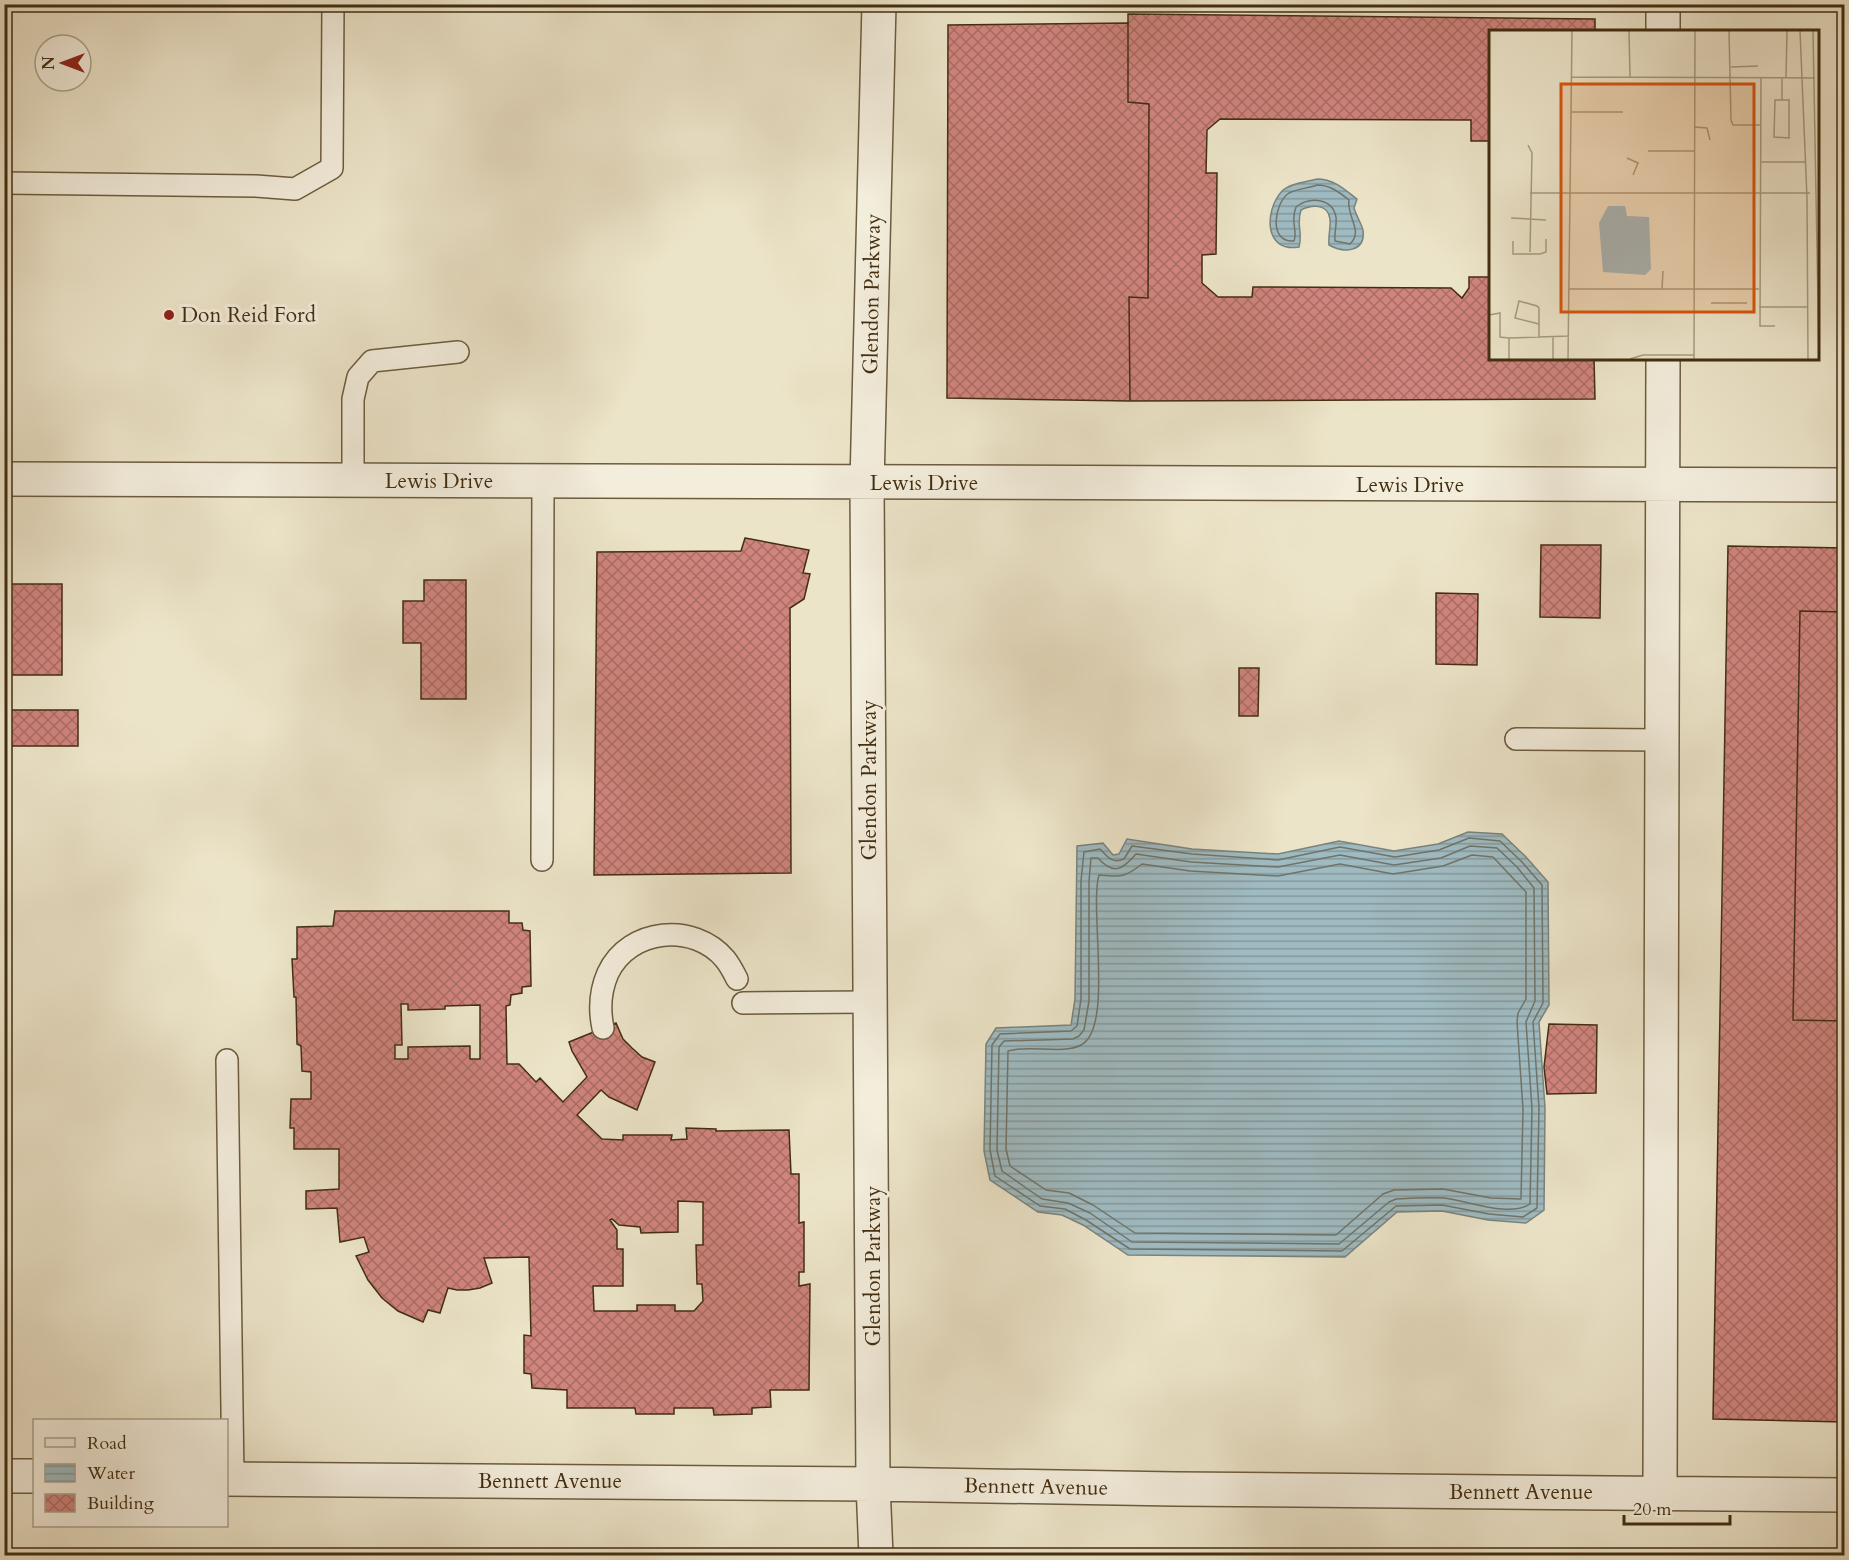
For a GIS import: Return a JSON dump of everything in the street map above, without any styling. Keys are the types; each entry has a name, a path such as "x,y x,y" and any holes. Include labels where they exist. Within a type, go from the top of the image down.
{"street":[{"name":"Glendon Parkway","path":"876,1556 873,1484 867,483 879,4"},
{"path":"1663,4 1663,30"},
{"path":"1660,1493 1663,360"},
{"name":"Lewis Drive","path":"4,479 1845,485"},
{"path":"4,1476 33,1476"},
{"name":"Bennett Avenue","path":"230,1479 1845,1495"}],"lane":[{"path":"4,183 256,186 295,189 332,168 333,4"},
{"path":"353,480 353,399 358,377 372,361 458,352"},
{"path":"542,860 543,482"},
{"path":"1515,739 1663,740"},
{"path":"603,1028 601,993 609,972 623,953 642,940 664,934 687,936 708,944 726,959 737,979"},
{"path":"743,1003 870,1002"},
{"path":"227,1060 230,1479"}],"water":[{"path":"1317,179 1334,183 1357,199 1354,208 1363,230 1363,238 1357,247 1347,250 1329,245 1329,214 1323,208 1318,207 1301,210 1299,247 1279,244 1273,237 1270,219 1276,199 1282,191 1294,184"},
{"path":"1468,832 1502,834 1548,882 1549,1005 1539,1022 1545,1108 1544,1210 1526,1223 1488,1220 1442,1211 1397,1212 1345,1257 1128,1255 1083,1225 1062,1215 1038,1212 990,1180 984,1151 986,1044 996,1028 1071,1025 1075,999 1077,846 1103,843 1113,855 1119,854 1127,839 1192,849 1278,854 1339,841 1394,851 1438,844"}],"building":[{"path":"1128,14 1595,19 1595,30 1489,30 1489,141 1471,141 1471,120 1220,119 1207,130 1206,173 1217,173 1216,254 1202,255 1202,283 1218,297 1252,297 1253,287 1451,288 1462,298 1469,288 1469,277 1489,277 1489,360 1594,360 1595,399 1130,401 1129,297 1148,298 1149,104 1128,102"},
{"path":"1128,23 1128,102 1149,104 1148,298 1129,297 1130,401 947,398 948,25"},
{"path":"745,538 809,550 803,573 810,574 804,599 790,608 791,873 594,875 597,552 741,551"},
{"path":"1541,545 1601,545 1600,618 1540,617"},
{"path":"1728,546 1844,548 1844,612 1800,611 1793,1020 1844,1021 1844,1422 1713,1419"},
{"path":"424,580 466,580 466,699 421,699 421,643 403,643 403,601 424,601"},
{"path":"4,584 62,584 62,675 4,675"},
{"path":"1436,593 1478,594 1477,665 1436,664"},
{"path":"1800,611 1844,612 1844,1021 1793,1020"},
{"path":"1239,668 1259,668 1258,716 1239,716"},
{"path":"7,710 78,710 78,746 7,746"},
{"path":"335,911 509,911 509,923 522,923 523,930 530,931 531,986 522,987 522,993 511,995 510,1005 506,1006 507,1064 519,1064 536,1082 540,1078 563,1102 587,1077 569,1042 616,1023 623,1039 632,1048 642,1057 655,1062 637,1110 609,1097 601,1090 577,1115 602,1139 623,1140 623,1135 672,1135 671,1140 687,1139 686,1128 716,1129 716,1131 789,1130 791,1174 799,1174 799,1223 804,1222 804,1272 799,1272 799,1286 810,1284 809,1390 770,1390 771,1407 752,1408 752,1414 714,1415 713,1408 674,1408 674,1414 636,1414 635,1408 567,1408 567,1390 532,1388 531,1374 524,1373 524,1335 531,1336 529,1257 484,1258 492,1283 468,1290 448,1288 440,1313 428,1310 423,1322 398,1311 382,1298 368,1280 356,1256 369,1252 364,1237 340,1242 337,1208 306,1209 306,1191 339,1189 339,1149 294,1149 294,1128 290,1128 291,1099 311,1099 311,1072 302,1071 301,1046 297,1044 292,959 297,959 297,927 333,926","holes":["401,1004 408,1004 408,1010 480,1005 480,1059 470,1059 470,1046 408,1047 408,1059 395,1059 395,1045 402,1045","678,1201 703,1202 703,1245 696,1245 697,1284 702,1284 703,1301 694,1311 675,1311 675,1305 637,1305 637,1311 594,1311 593,1286 623,1286 623,1249 617,1249 617,1230 610,1220 612,1219 619,1225 640,1227 641,1233 678,1232"]},
{"path":"1549,1024 1597,1025 1596,1093 1547,1094 1544,1067"},
{"path":"388,1550 460,1550 460,1552 515,1553 515,1556 388,1556"}],"place":[{"name":"Don Reid Ford","path":"169,315"}]}
